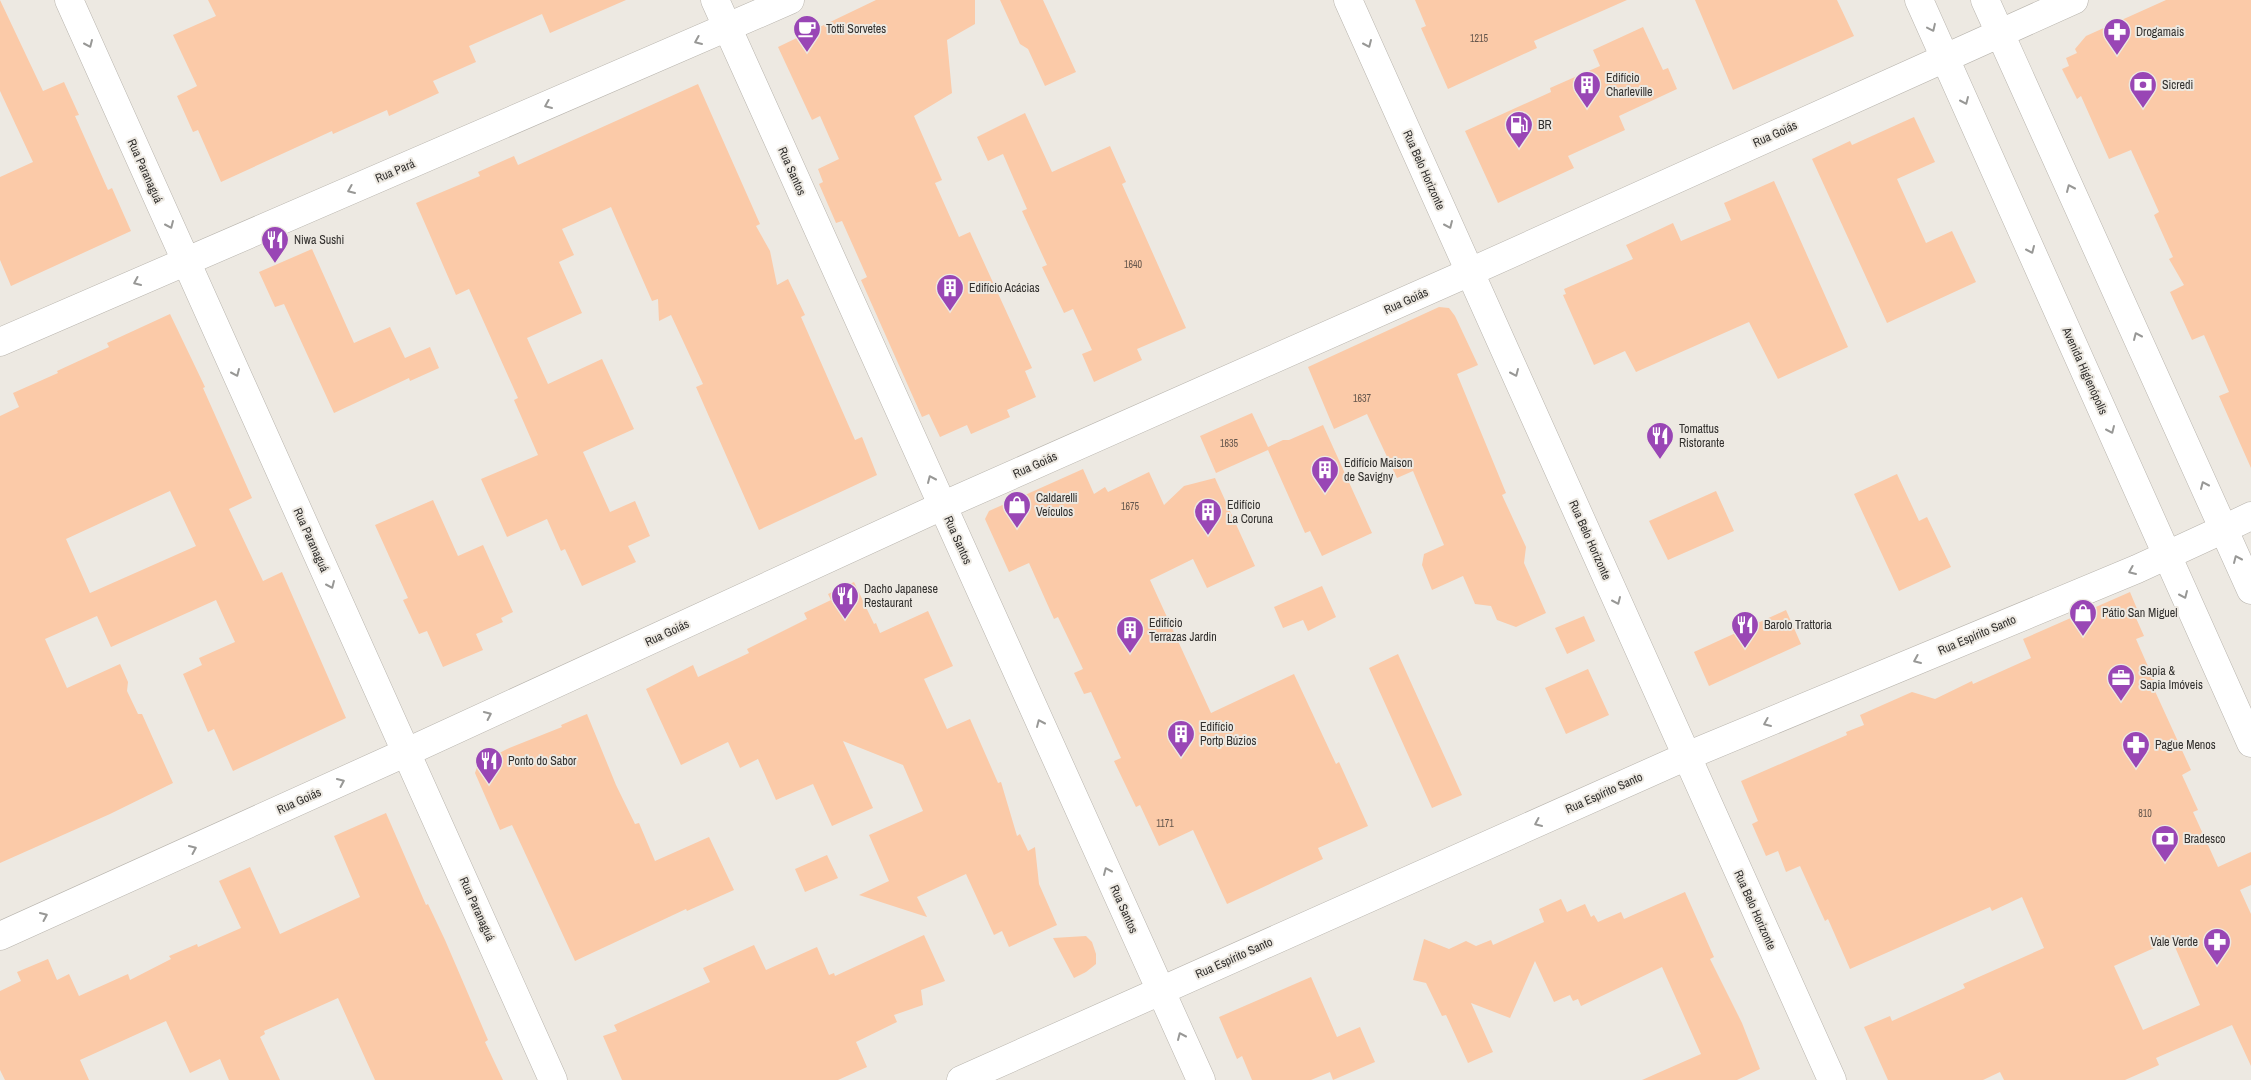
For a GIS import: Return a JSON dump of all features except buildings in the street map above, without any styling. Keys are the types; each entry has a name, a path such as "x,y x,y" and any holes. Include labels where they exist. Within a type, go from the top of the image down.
{"street":[{"name":"Rua Paranaguá","path":"69,0 554,1080"},
{"name":"Rua Santos","path":"715,0 1201,1080"},
{"name":"Rua Pará","path":"0,342 790,0"},
{"name":"Rua Belo Horizonte","path":"1348,0 1832,1080"},
{"name":"Avenida Higienópolis","path":"1919,0 1946,56 2166,556 2251,743"},
{"path":"1985,0 2251,590"},
{"name":"Rua Goiás","path":"0,936 942,506 1470,272 1999,32 2074,0"},
{"name":"Rua Espírito Santo","path":"961,1080 1687,756 2166,556 2251,516"}],"place":[{"name":"Totti Sorvetes","path":"807,53"},
{"name":"Drogamais","path":"2117,56"},
{"name":"Edifício Charleville","path":"1587,109"},
{"name":"Sicredi","path":"2143,109"},
{"name":"BR","path":"1519,149"},
{"name":"Niwa Sushi","path":"275,264"},
{"name":"Edifício Acácias","path":"950,312"},
{"name":"Tomattus Ristorante","path":"1660,460"},
{"name":"Edifício Maison de Savigny","path":"1325,494"},
{"name":"Caldarelli Veículos","path":"1017,529"},
{"name":"Edifício La Coruna","path":"1208,536"},
{"name":"Dacho Japanese Restaurant","path":"845,620"},
{"name":"Pátio San Miguel","path":"2083,637"},
{"name":"Barolo Trattoria","path":"1745,649"},
{"name":"Edifício Terrazas Jardin","path":"1130,654"},
{"name":"Sapia & Sapia Imóveis","path":"2121,702"},
{"name":"Edifício Portp Búzios","path":"1181,758"},
{"name":"Pague Menos","path":"2136,769"},
{"name":"Ponto do Sabor","path":"489,785"},
{"name":"Bradesco","path":"2165,863"},
{"name":"Vale Verde","path":"2217,966"}]}
